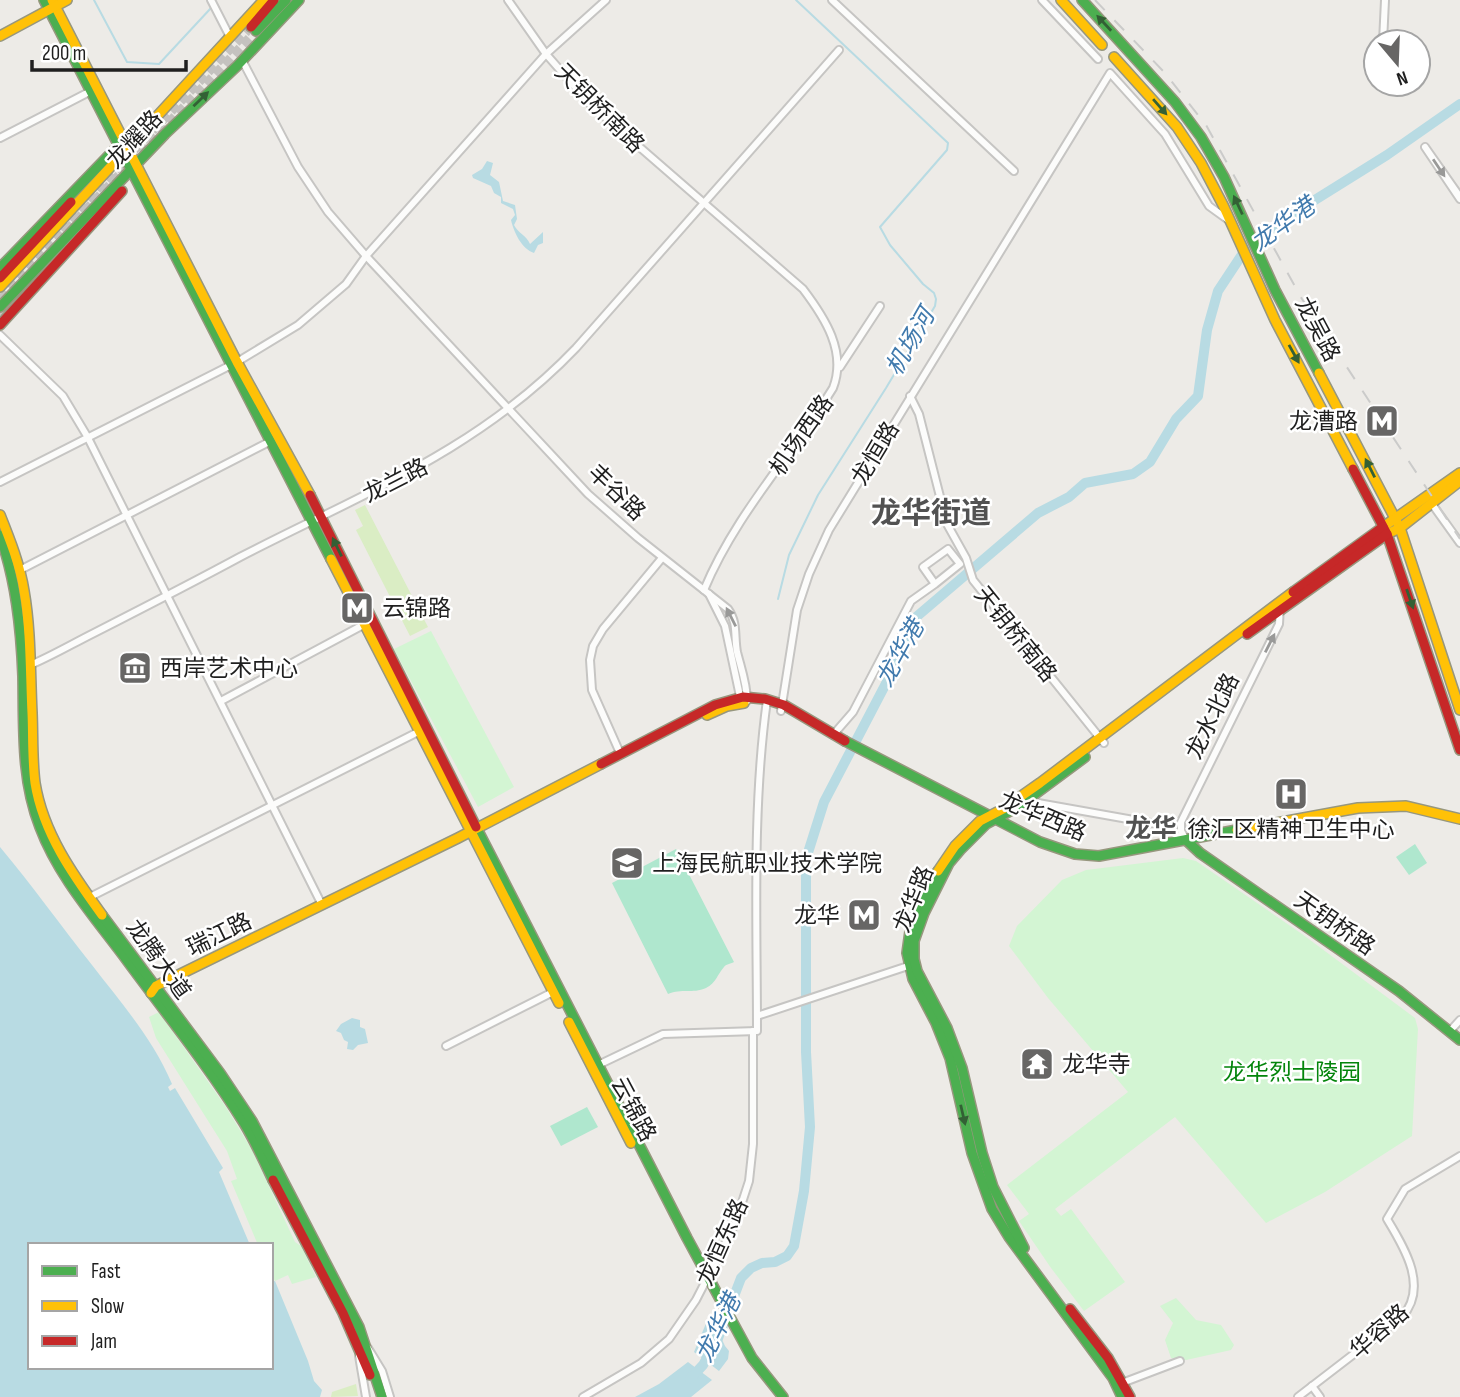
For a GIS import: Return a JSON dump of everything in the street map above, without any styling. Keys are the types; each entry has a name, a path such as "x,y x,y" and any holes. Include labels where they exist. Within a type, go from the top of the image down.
{"main road":[{"name":"云锦路","path":"44,0 52,6 119,153"},
{"path":"0,36 67,0"},
{"name":"龙耀路","path":"0,268 119,153 264,0"},
{"path":"274,0 254,29 286,0"},
{"name":"龙耀路","path":"0,326 186,113 242,60 299,0"},
{"path":"1061,0 1102,45"},
{"name":"龙吴路","path":"1082,0 1175,102 1201,137 1235,199 1275,290 1398,524 1460,710"},
{"name":"云锦路","path":"52,6 119,153 134,171 317,519 594,1066"},
{"name":"龙吴路","path":"1114,57 1177,127 1212,183 1275,320 1385,531 1460,750"},
{"path":"0,278 119,153"},
{"name":"龙耀路","path":"0,288 119,153"},
{"path":"3,308 119,189"},
{"name":"龙耀路","path":"3,308 119,189"},
{"name":"云锦路","path":"234,363 271,441 317,519 365,624 420,731 476,832 553,992 687,1238 716,1297"},
{"path":"1398,524 1460,473"},
{"path":"1280,606 1385,531 1432,504 1460,481"},
{"name":"龙腾大道","path":"0,515 20,570 28,623 25,765 31,800 41,832 63,874 155,990"},
{"name":"龙腾大道","path":"0,535 16,591 38,798 55,843 245,1125 362,1346 381,1396"},
{"name":"龙华路","path":"1102,741 1265,612 1280,606"},
{"name":"龙华路","path":"1122,1397 1113,1378 1009,1237 992,1209 972,1153 950,1058 908,966 906,943 919,905 955,846 1102,741 1280,606"},
{"name":"龙华西路","path":"744,700 765,702 799,715 1052,846 1087,856 1358,808 1406,806 1460,821"},
{"name":"瑞江路","path":"155,990 711,713 744,700"},
{"name":"瑞江路","path":"155,990 322,905 476,832 716,704 744,700"},
{"name":"龙华西路","path":"781,708 823,734 837,737"},
{"name":"龙华路","path":"993,817 949,863 924,913 914,941 914,959 917,971 947,1028 956,1052 982,1153 996,1195 1011,1226 1033,1261 1108,1358 1130,1397"},
{"name":"天钥桥路","path":"1186,840 1399,991 1460,1040"},
{"path":"716,1297 763,1374 783,1397"},
{"path":"716,1297 738,1345 758,1377 775,1397"}],"street":[{"path":"211,0 230,37"},
{"name":"天钥桥南路","path":"508,0 546,54 590,104 726,223"},
{"path":"0,482 234,363 299,325 346,284 366,256 546,54 606,0"},
{"path":"832,0 1014,171"},
{"path":"1042,0 1098,59"},
{"path":"1383,28 1385,0"},
{"name":"龙兰路","path":"26,667 396,481 510,408 542,382 576,348 839,50"},
{"path":"242,60 298,167 328,212 366,256"},
{"name":"龙吴路","path":"1110,73 1165,134 1209,206 1231,222"},
{"name":"龙恒路","path":"781,708 793,629 814,562 829,530 1110,73"},
{"path":"0,138 91,91"},
{"path":"1460,198 1426,147 1460,198"},
{"name":"机场西路","path":"706,591 726,544 828,397 839,368 833,340 813,302 794,280 726,223"},
{"name":"丰谷路","path":"366,256 588,494 662,558 728,609 735,620 736,649 744,700"},
{"path":"839,368 880,306"},
{"path":"0,335 63,396 87,436 322,905"},
{"name":"天钥桥南路","path":"910,396 919,414 947,524 966,558 973,580 1102,741"},
{"path":"20,570 271,441"},
{"path":"1432,504 1460,543"},
{"path":"837,737 853,712 911,601 934,584 960,564 948,550 923,566 934,584"},
{"path":"620,753 592,690 590,660 593,646 603,629 662,558"},
{"name":"丰谷路","path":"706,591 724,626 744,700"},
{"name":"龙水北路","path":"1186,840 1181,831 1181,822 1279,624 1280,606"},
{"path":"222,701 365,624"},
{"path":"594,1066 663,1034 755,1031 757,805 765,702"},
{"path":"90,897 420,731"},
{"path":"1038,803 1156,824 1186,840"},
{"path":"757,1016 908,966"},
{"path":"446,1046 553,992"},
{"path":"1450,1031 1460,1020"},
{"name":"龙恒东路","path":"583,1397 642,1363 661,1348 686,1316 735,1224 748,1181 754,1122 755,1031"},
{"name":"华容路","path":"1298,1397 1410,1308 1415,1289 1402,1244 1387,1219 1405,1189 1460,1156"},
{"path":"362,1346 382,1371 381,1396"},
{"path":"362,1346 362,1387 366,1397"},
{"path":"1122,1383 1180,1361"},
{"path":"1312,1386 1320,1397"}],"green space":[{"path":"365,505 428,627 410,636 356,530 363,526 355,510"},
{"path":"431,631 514,787 478,807 394,649"},
{"path":"1415,844 1427,863 1409,875 1396,857"},
{"path":"676,849 734,962 725,966 706,988 668,994 612,883"},
{"name":"龙华烈士陵园","path":"1183,858 1196,861 1302,934 1415,1018 1418,1029 1412,1136 1325,1192 1266,1223 1175,1117 1055,1209 1061,1216 1071,1209 1125,1282 1084,1311 1019,1221 1029,1214 1007,1185 1128,1092 1048,998 1009,946 1017,926 1062,880 1086,870"},
{"path":"159,1012 226,1107 252,1150 295,1242 301,1246 316,1277 292,1284 288,1275 275,1281 273,1243 257,1243 231,1181 237,1179 227,1151 156,1038 149,1017"},
{"path":"587,1107 598,1127 561,1146 550,1126"},
{"path":"1176,1298 1196,1320 1221,1325 1234,1345 1231,1350 1186,1360 1171,1358 1165,1340 1173,1323 1160,1306"},
{"path":"356,1384 358,1396 331,1397 332,1392"}],"water":[{"path":"487,161 493,163 490,175 499,182 503,201 515,205 516,228 530,244 543,232 543,243 538,245 534,253 522,244 516,235 511,220 515,215 513,209 501,203 501,197 494,193 491,186 473,178 472,175 482,169"},
{"path":"0,847 156,1052 172,1084 168,1087 170,1091 175,1088 223,1168 219,1172 249,1243 28,1243 28,1369 273,1369 275,1281 314,1381 322,1390 320,1397 0,1397"},
{"path":"352,1018 360,1020 360,1027 365,1029 368,1043 358,1045 353,1050 347,1049 348,1042 336,1031 341,1024"},
{"path":"710,1314 729,1351 728,1359 719,1371 694,1352"},
{"path":"688,1362 712,1380 691,1397 635,1397 659,1384"}],"waterway":[{"name":"机场河","path":"94,0 127,62 159,64 211,8"},
{"name":"机场河","path":"778,599 789,555 818,495 935,306 934,293 890,245 880,227 947,150 948,143 796,0"},
{"name":"龙华港","path":"690,1379 703,1365 717,1341 741,1278 751,1268 787,1256 794,1246 804,1191 810,1127 806,1052 806,859 824,802 893,670 915,618 1038,513 1069,497 1085,483 1133,474 1150,462 1176,419 1198,396 1207,330 1218,291 1249,244 1387,155 1460,104"}],"tunnel":[{"path":"60,229 251,27"},
{"path":"1,299 256,31"},
{"path":"0,315 6,309"}],"railway":[{"path":"1095,0 1165,73 1206,125 1302,299 1460,539"}],"traffic: fast":[{"path":"44,0 331,559"},
{"path":"256,31 286,0"},
{"path":"0,307 165,134 237,66 299,0"},
{"path":"1082,0 1175,102 1201,137 1224,177 1275,290 1319,373"},
{"path":"0,268 119,145"},
{"path":"0,535 17,604 27,772 29,790 40,827 56,862 77,894 230,1101 252,1137 273,1180"},
{"path":"845,741 1040,842 1075,854 1099,856 1237,830"},
{"path":"1024,1248 993,1187 962,1068 947,1028 917,971 914,941 924,913 949,863 960,850 986,824 1019,806 1085,757"},
{"path":"476,827 687,1238 752,1358 783,1397"},
{"path":"1186,840 1200,853 1399,991 1460,1040"},
{"path":"938,871 911,924 907,953 913,979 936,1023 950,1058 972,1153 992,1209 1009,1237 1113,1378 1122,1397"},
{"path":"102,915 220,1073 252,1121 359,1327 382,1397"}],"traffic: slow":[{"path":"52,0 237,362 310,495"},
{"path":"0,36 67,0"},
{"path":"0,287 264,0"},
{"path":"1061,0 1102,45"},
{"path":"1114,57 1177,127 1201,163 1275,320 1353,469"},
{"path":"1319,373 1400,528 1460,710"},
{"path":"1383,527 1460,473"},
{"path":"1387,534 1400,528 1460,481"},
{"path":"0,515 17,562 26,606 33,766 39,801 61,853 102,915"},
{"path":"331,559 559,1003"},
{"path":"938,871 955,846 980,821 1003,809 1040,783 1293,592"},
{"path":"707,715 727,706 744,703"},
{"path":"151,993 156,986 458,838 601,764"},
{"path":"1237,830 1358,808 1406,806 1460,819"},
{"path":"569,1022 631,1143"}],"traffic: jam":[{"path":"251,27 274,0"},
{"path":"0,325 122,191"},
{"path":"0,278 71,202"},
{"path":"1353,469 1387,534 1460,750"},
{"path":"310,495 476,827"},
{"path":"1293,592 1383,527"},
{"path":"1247,634 1387,534"},
{"path":"601,764 715,705 743,697 765,699 784,705 845,741"},
{"path":"273,1180 343,1313 370,1375"},
{"path":"1070,1309 1108,1358 1130,1397"}],"place":[{"name":"龙漕路","path":"1382,421"},
{"name":"云锦路","path":"357,608"},
{"name":"西岸艺术中心","path":"135,668"},
{"name":"徐汇区精神卫生中心","path":"1291,794"},
{"name":"上海民航职业技术学院","path":"627,863"},
{"name":"龙华","path":"864,915"},
{"name":"龙华寺","path":"1037,1064"}],"district":[{"name":"龙华街道","path":"931,513"},
{"name":"龙华","path":"1151,828"}]}
